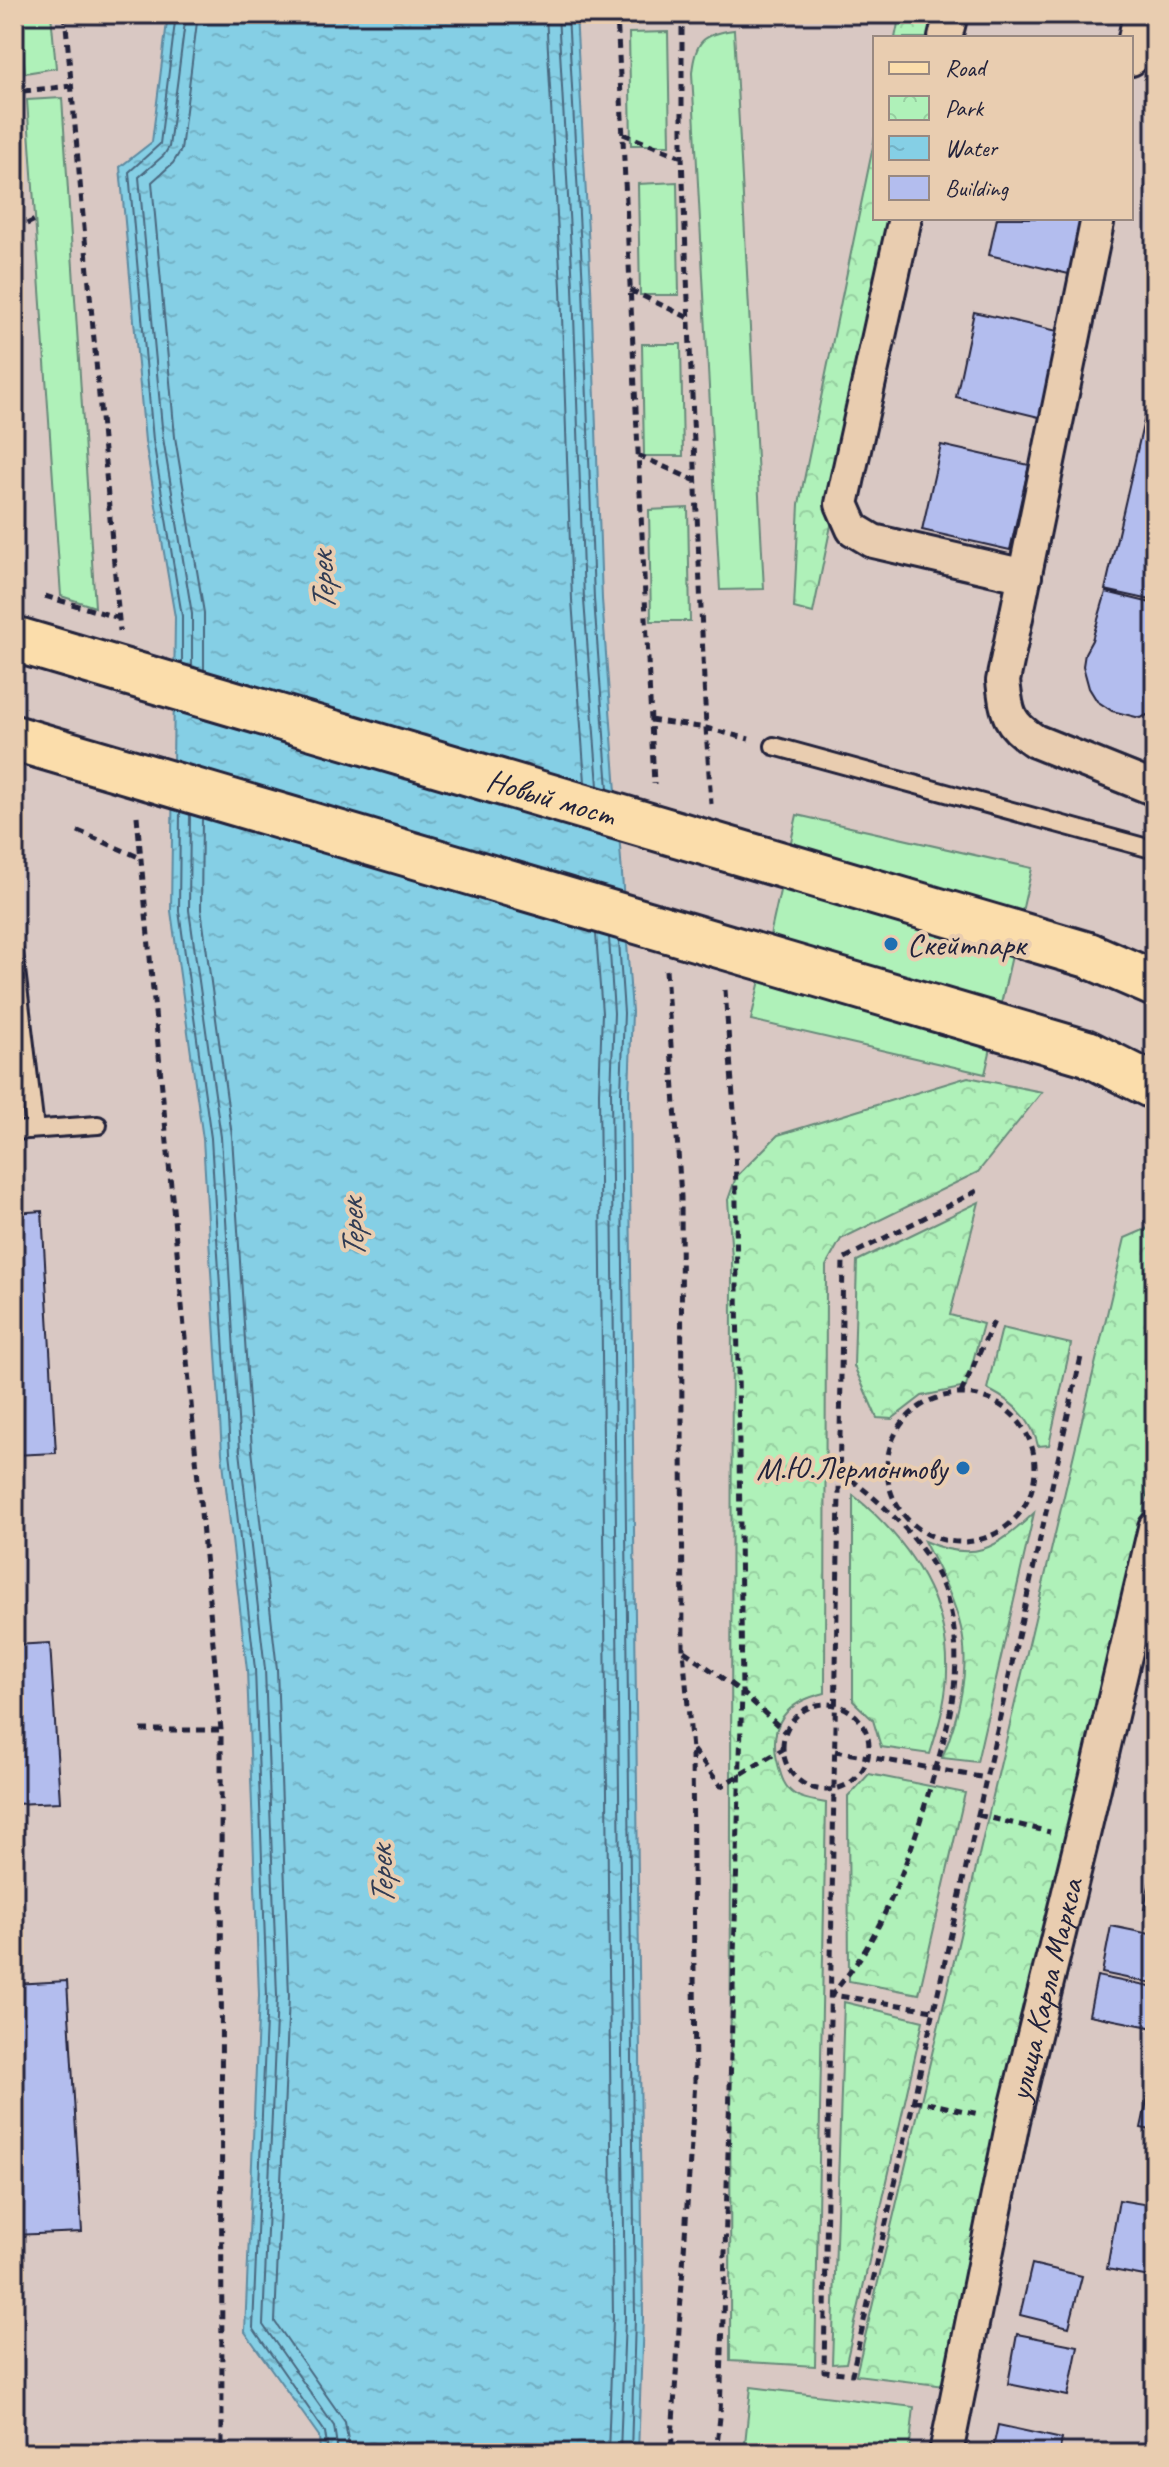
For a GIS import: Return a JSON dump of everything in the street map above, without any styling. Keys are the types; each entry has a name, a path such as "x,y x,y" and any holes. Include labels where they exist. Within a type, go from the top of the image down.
{"main road":[{"name":"Новый мост","path":"14,639 1088,955 1155,984"},
{"path":"14,738 1087,1053 1155,1087"}],"street":[{"path":"946,36 951,14"},
{"path":"1133,46 1138,14"},
{"path":"905,220 842,504 853,529 873,541 1025,576"},
{"path":"1098,220 1003,681 1008,716 1019,731 1035,741 1155,789"},
{"name":"улица Карла Маркса","path":"946,2453 1013,2121 1155,1528"}],"lane":[{"path":"774,746 1155,850"},
{"path":"14,953 35,1129"},
{"path":"14,1131 98,1125"}],"path":[{"path":"65,14 120,633"},
{"path":"617,14 655,795"},
{"path":"682,14 682,157 712,807"},
{"path":"23,91 72,86"},
{"path":"623,133 682,157"},
{"path":"14,230 35,220"},
{"path":"630,290 689,318"},
{"path":"638,455 696,481"},
{"path":"45,596 119,618"},
{"path":"650,720 706,728 774,746"},
{"path":"137,813 221,1730 222,2453"},
{"path":"78,831 141,858"},
{"path":"666,965 681,1197 683,1650 692,1750 695,2081 671,2453"},
{"path":"716,2453 720,2417 742,1692 735,1124 725,981"},
{"path":"977,1191 843,1259 824,2371 852,2374 1081,1357"},
{"path":"961,1393 995,1319"},
{"path":"961,1393 988,1398 1010,1411 1026,1432 1035,1456 1035,1482 1025,1507 1008,1527 986,1539 960,1543 934,1539 912,1524 895,1505 886,1480 887,1453 896,1430 913,1409 936,1397 961,1393"},
{"path":"832,1995 867,1947 917,1834 947,1735 956,1680 955,1628 945,1592 925,1555 869,1493 839,1471"},
{"path":"906,1531 912,1524"},
{"path":"683,1650 742,1692 785,1732"},
{"path":"835,1705 859,1719 869,1744 868,1757 856,1779 834,1789 819,1790 794,1776 786,1764 783,1749 785,1732 791,1722 811,1707 835,1705"},
{"path":"141,1730 221,1730"},
{"path":"692,1750 721,1786 783,1749"},
{"path":"835,1751 986,1778"},
{"path":"978,1815 1082,1839"},
{"path":"832,1995 933,2010"},
{"path":"913,2100 1013,2121"}],"green space":[{"path":"20,14 51,14 56,68 25,73"},
{"path":"900,14 935,14 930,36 895,36"},
{"path":"734,30 764,589 720,590 692,73 695,53 702,41"},
{"path":"668,32 670,145 631,145 629,33"},
{"path":"62,98 95,607 61,596 27,100"},
{"path":"873,147 873,220 894,220 813,613 794,608 799,504"},
{"path":"677,182 679,295 640,295 638,184"},
{"path":"642,344 681,344 683,456 644,456"},
{"path":"688,508 690,621 651,621 649,510"},
{"name":"Скейтпарк","path":"797,815 1032,868 985,1074 751,1020"},
{"path":"968,1077 1042,1092 978,1172 841,1239 826,1266 825,1693 790,1709 778,1726 775,1737 779,1768 789,1789 803,1798 826,1803 815,2366 730,2361 732,1258 728,1200 736,1177 778,1135"},
{"path":"979,1202 950,1315 983,1324 966,1387 922,1396 892,1419 877,1418 854,1366 857,1261"},
{"path":"1155,1220 1155,1460 945,2386 856,2375 1125,1238 1153,1226"},
{"path":"1002,1328 1071,1344 1049,1445 1038,1446 1031,1427 1020,1412 987,1389"},
{"path":"853,1495 897,1538 915,1562 940,1615 946,1644 947,1674 942,1712 930,1754 881,1747 873,1720 853,1701"},
{"path":"1034,1513 977,1762 942,1758 961,1694 964,1644 954,1605 924,1541 957,1551 984,1549 1008,1536"},
{"path":"869,1774 965,1793 919,1994 849,1981 848,1797"},
{"path":"844,2002 923,2021 846,2363 832,2364"},
{"path":"751,2387 914,2407 909,2453 871,2453 806,2445 805,2453 744,2453"}],"water":[{"name":"Терек","path":"168,14 576,14 591,286 602,599 632,1012 629,1092 643,2318 638,2453 320,2453 319,2436 245,2332 259,1995 247,1670 222,1453 203,1139 171,911 175,617 145,441 120,167 152,142"}],"building":[{"path":"997,220 1089,220 1077,276 989,255"},
{"path":"974,312 1062,332 1043,418 956,397"},
{"path":"1155,373 1155,601 1105,590"},
{"path":"941,445 1029,465 1010,550 922,530"},
{"path":"1106,592 1155,604 1155,712 1140,718 1112,711 1097,701 1089,688 1083,666"},
{"path":"42,1211 56,1453 14,1455 14,1213"},
{"path":"50,1643 60,1802 14,1804 14,1645"},
{"path":"1152,1872 1155,1872 1155,1911 1144,1909"},
{"path":"1111,1926 1155,1935 1155,1984 1102,1973"},
{"path":"1097,1976 1155,1988 1155,2028 1089,2015"},
{"path":"67,1981 82,2232 14,2235 14,1984"},
{"path":"1155,2064 1155,2131 1141,2128"},
{"path":"1119,2200 1155,2206 1155,2278 1107,2269"},
{"path":"1032,2264 1082,2276 1069,2327 1020,2315"},
{"path":"1017,2334 1078,2346 1068,2396 1008,2384"},
{"path":"998,2425 1062,2439 1059,2453 992,2453"}],"place":[{"name":"Скейтпарк","path":"891,944"},
{"name":"М.Ю.Лермонтову","path":"963,1468"}]}
